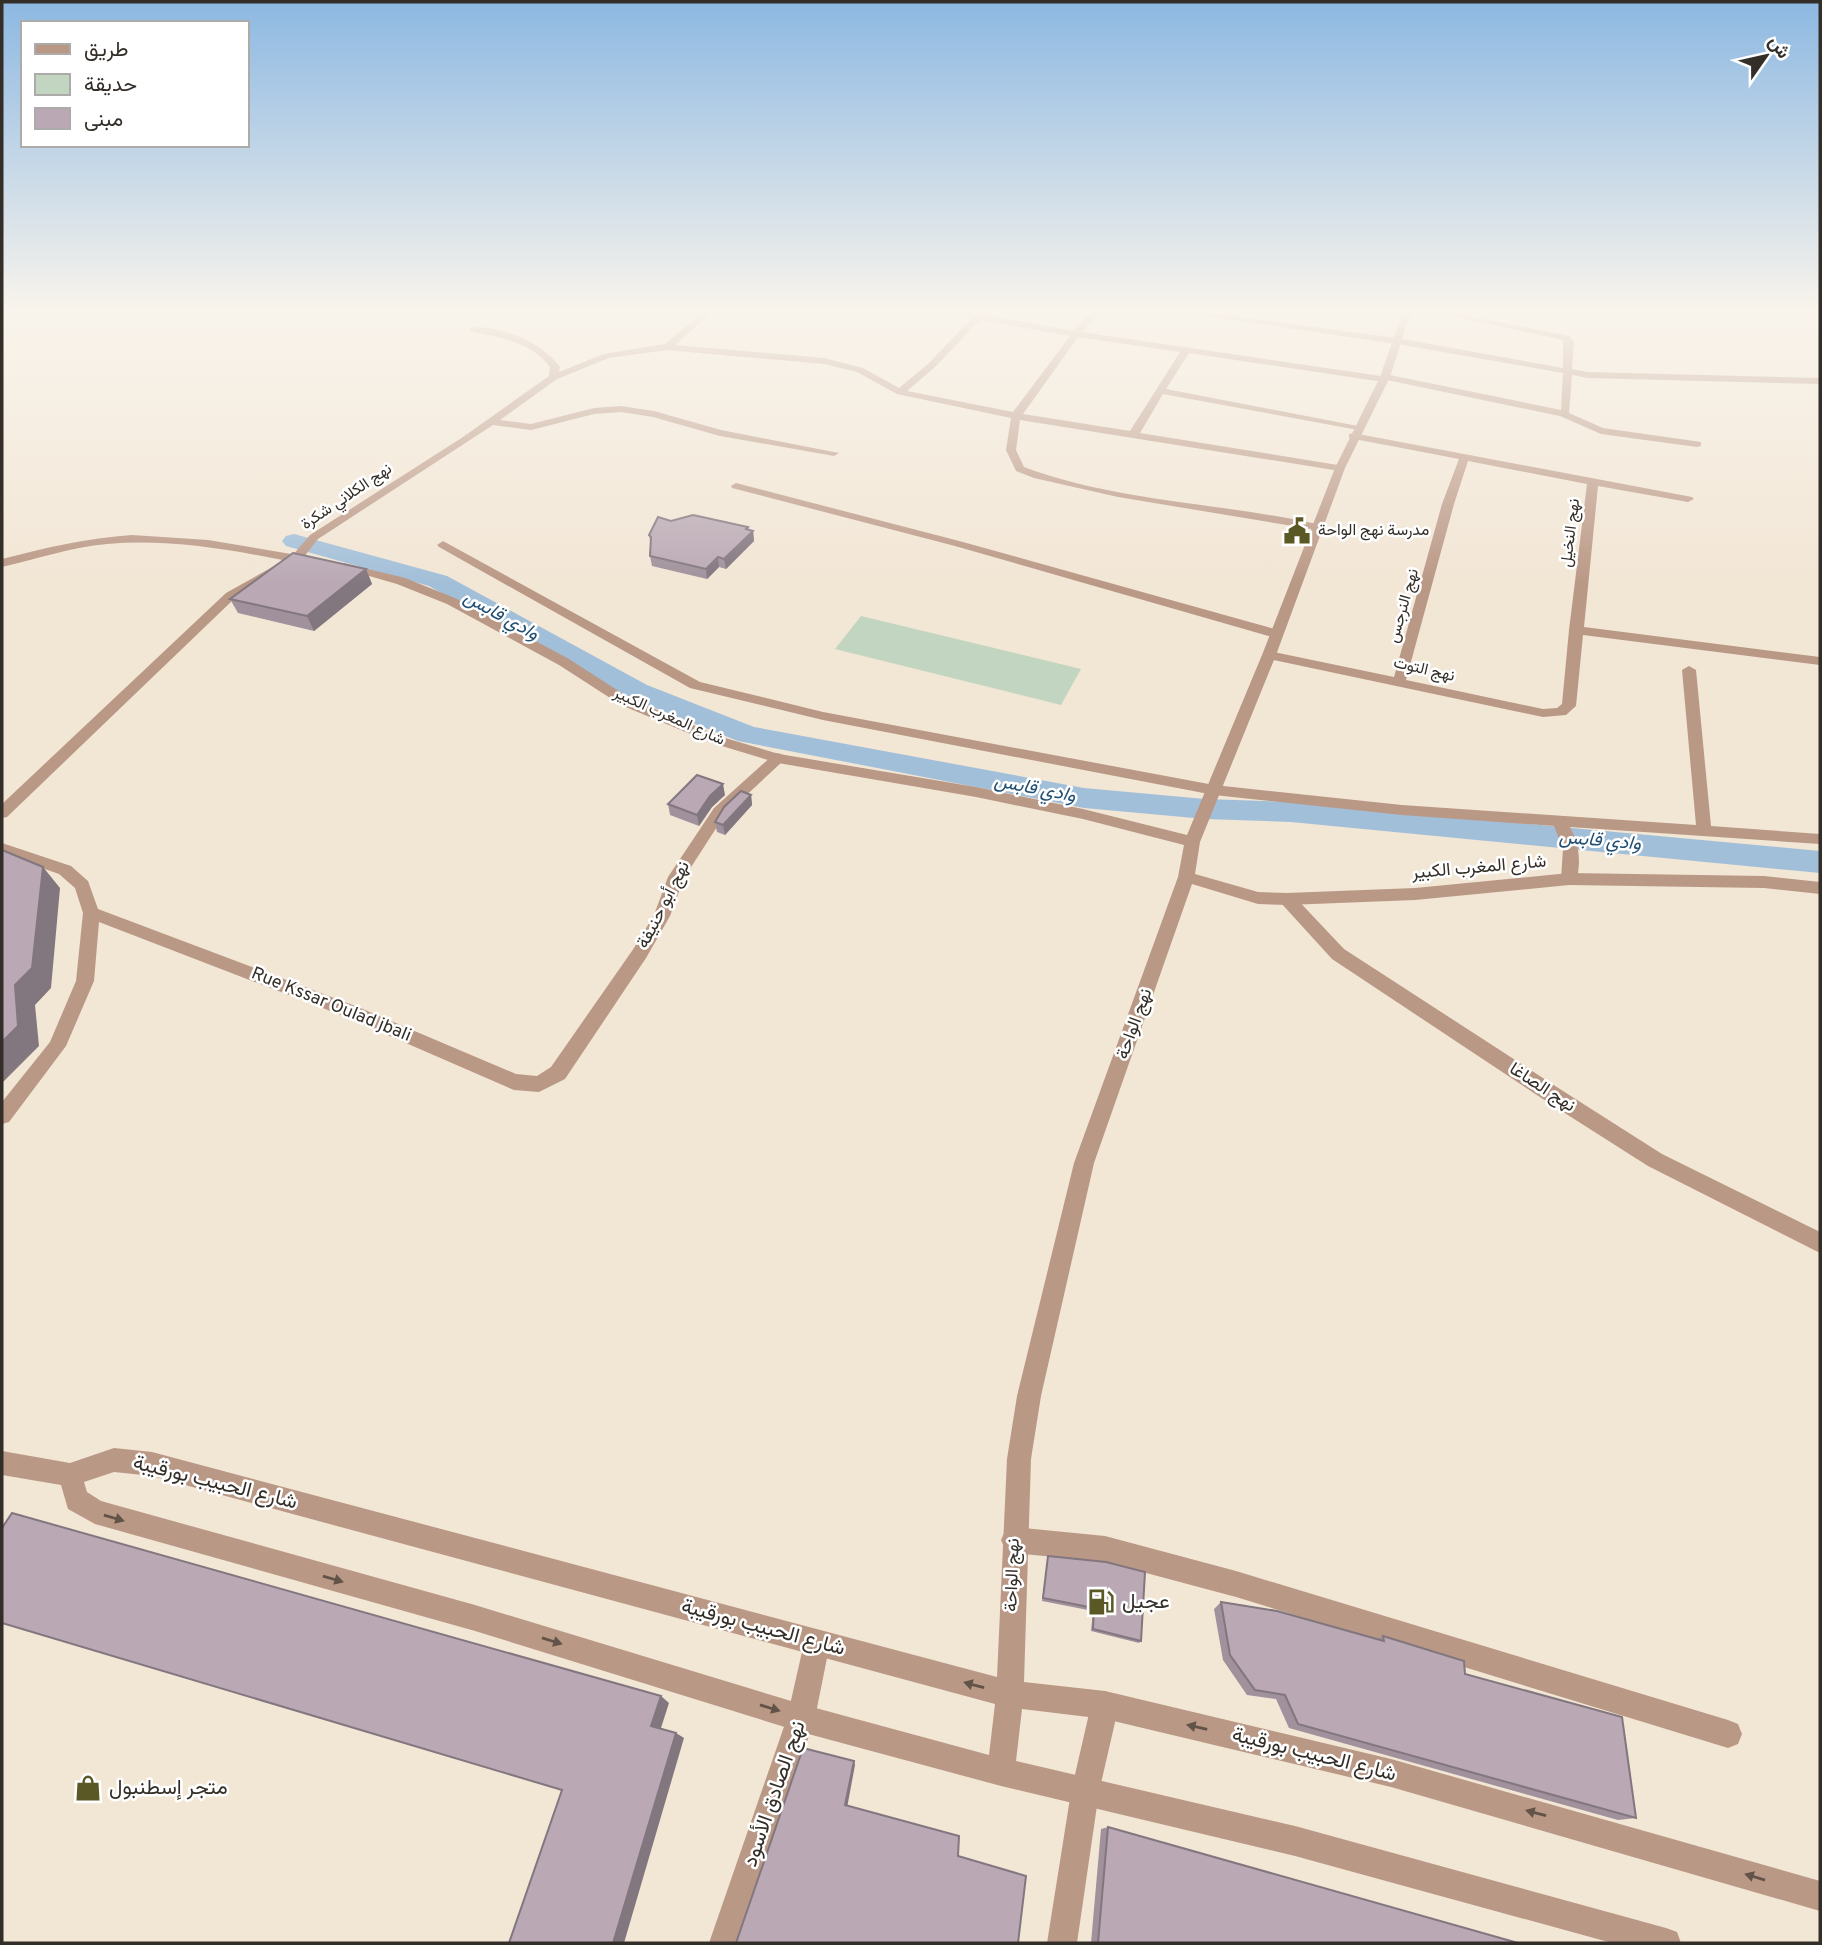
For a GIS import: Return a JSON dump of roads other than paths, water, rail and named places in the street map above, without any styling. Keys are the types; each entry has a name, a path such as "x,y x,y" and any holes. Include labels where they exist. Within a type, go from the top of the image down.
{"street":[{"name":"نهج الكلاني شكرة","path":"2,813 230,596 296,559 314,537 519,402"},
{"name":"نهج الكلاني شكرة","path":"948,402 1016,416 1340,468"},
{"path":"1026,402 1016,416 1011,450 1020,468 1038,476 1118,494 1317,527"},
{"path":"1133,435 1153,402"},
{"name":"نهج النخيل","path":"1211,402 1355,432 1464,459 1593,482 1575,630 1569,706"},
{"name":"نهج الواحة","path":"1001,1772 1010,1694 1019,1458 1029,1396 1084,1163 1185,877 1192,842 1277,635 1340,468 1371,402"},
{"path":"1502,402 1563,414 1601,431 1697,444"},
{"path":"1563,414 1566,402"},
{"path":"491,422 531,427 594,411 621,409 654,414 720,433 834,453"},
{"name":"نهج النرجس","path":"1399,682 1448,504 1464,459"},
{"path":"1593,482 1688,499"},
{"path":"736,486 959,544 1277,635"},
{"name":"شارع المغرب الكبير","path":"2,563 105,540 147,539 197,542 326,564 401,581 450,601 564,662 626,702 717,740 778,758 976,792 1083,814 1192,842"},
{"path":"443,545 695,685 823,716 1214,790 1402,810 1820,839"},
{"path":"1575,630 1820,662"},
{"name":"نهج التوت","path":"1269,655 1543,713 1561,712 1569,706"},
{"path":"1689,670 1704,832"},
{"name":"نهج أبو حنيفة","path":"564,1063 640,953 662,916 676,877 706,831 719,813 778,758"},
{"path":"1559,821 1574,858 1569,879"},
{"path":"2,848 65,870 82,885 91,913 85,981 57,1046 2,1116"},
{"name":"شارع المغرب الكبير","path":"1185,877 1258,898 1415,894 1569,879 1751,881 1820,888"},
{"name":"نهج الصاغا","path":"1287,898 1338,954 1556,1097 1655,1160 1820,1243"},
{"name":"Rue Kssar Oulad jbali","path":"91,913 352,1012 514,1082 539,1084 550,1079 564,1063"},
{"name":"شارع الحبيب بورقيبة","path":"70,1475 114,1460 152,1464 1010,1694 1105,1705 1391,1773 1820,1896"},
{"path":"2,1462 70,1475 77,1500 95,1512 475,1618 801,1717 1001,1772 1295,1841 1666,1943"},
{"path":"1014,1540 1105,1549 1237,1584 1728,1734"},
{"name":"نهج الصادق الأسود","path":"724,1943 801,1717 817,1643"},
{"path":"1062,1943 1085,1791 1105,1705"}],"waterway":[{"name":"وادي قابس","path":"294,541 438,581 637,691 748,735 1084,798 1205,809 1291,812 1820,862"}],"place":[{"name":"مدرسة نهج الواحة","path":"1297,531"},
{"name":"عجيل","path":"1101,1602"},
{"name":"متجر إسطنبول","path":"88,1788"}]}
